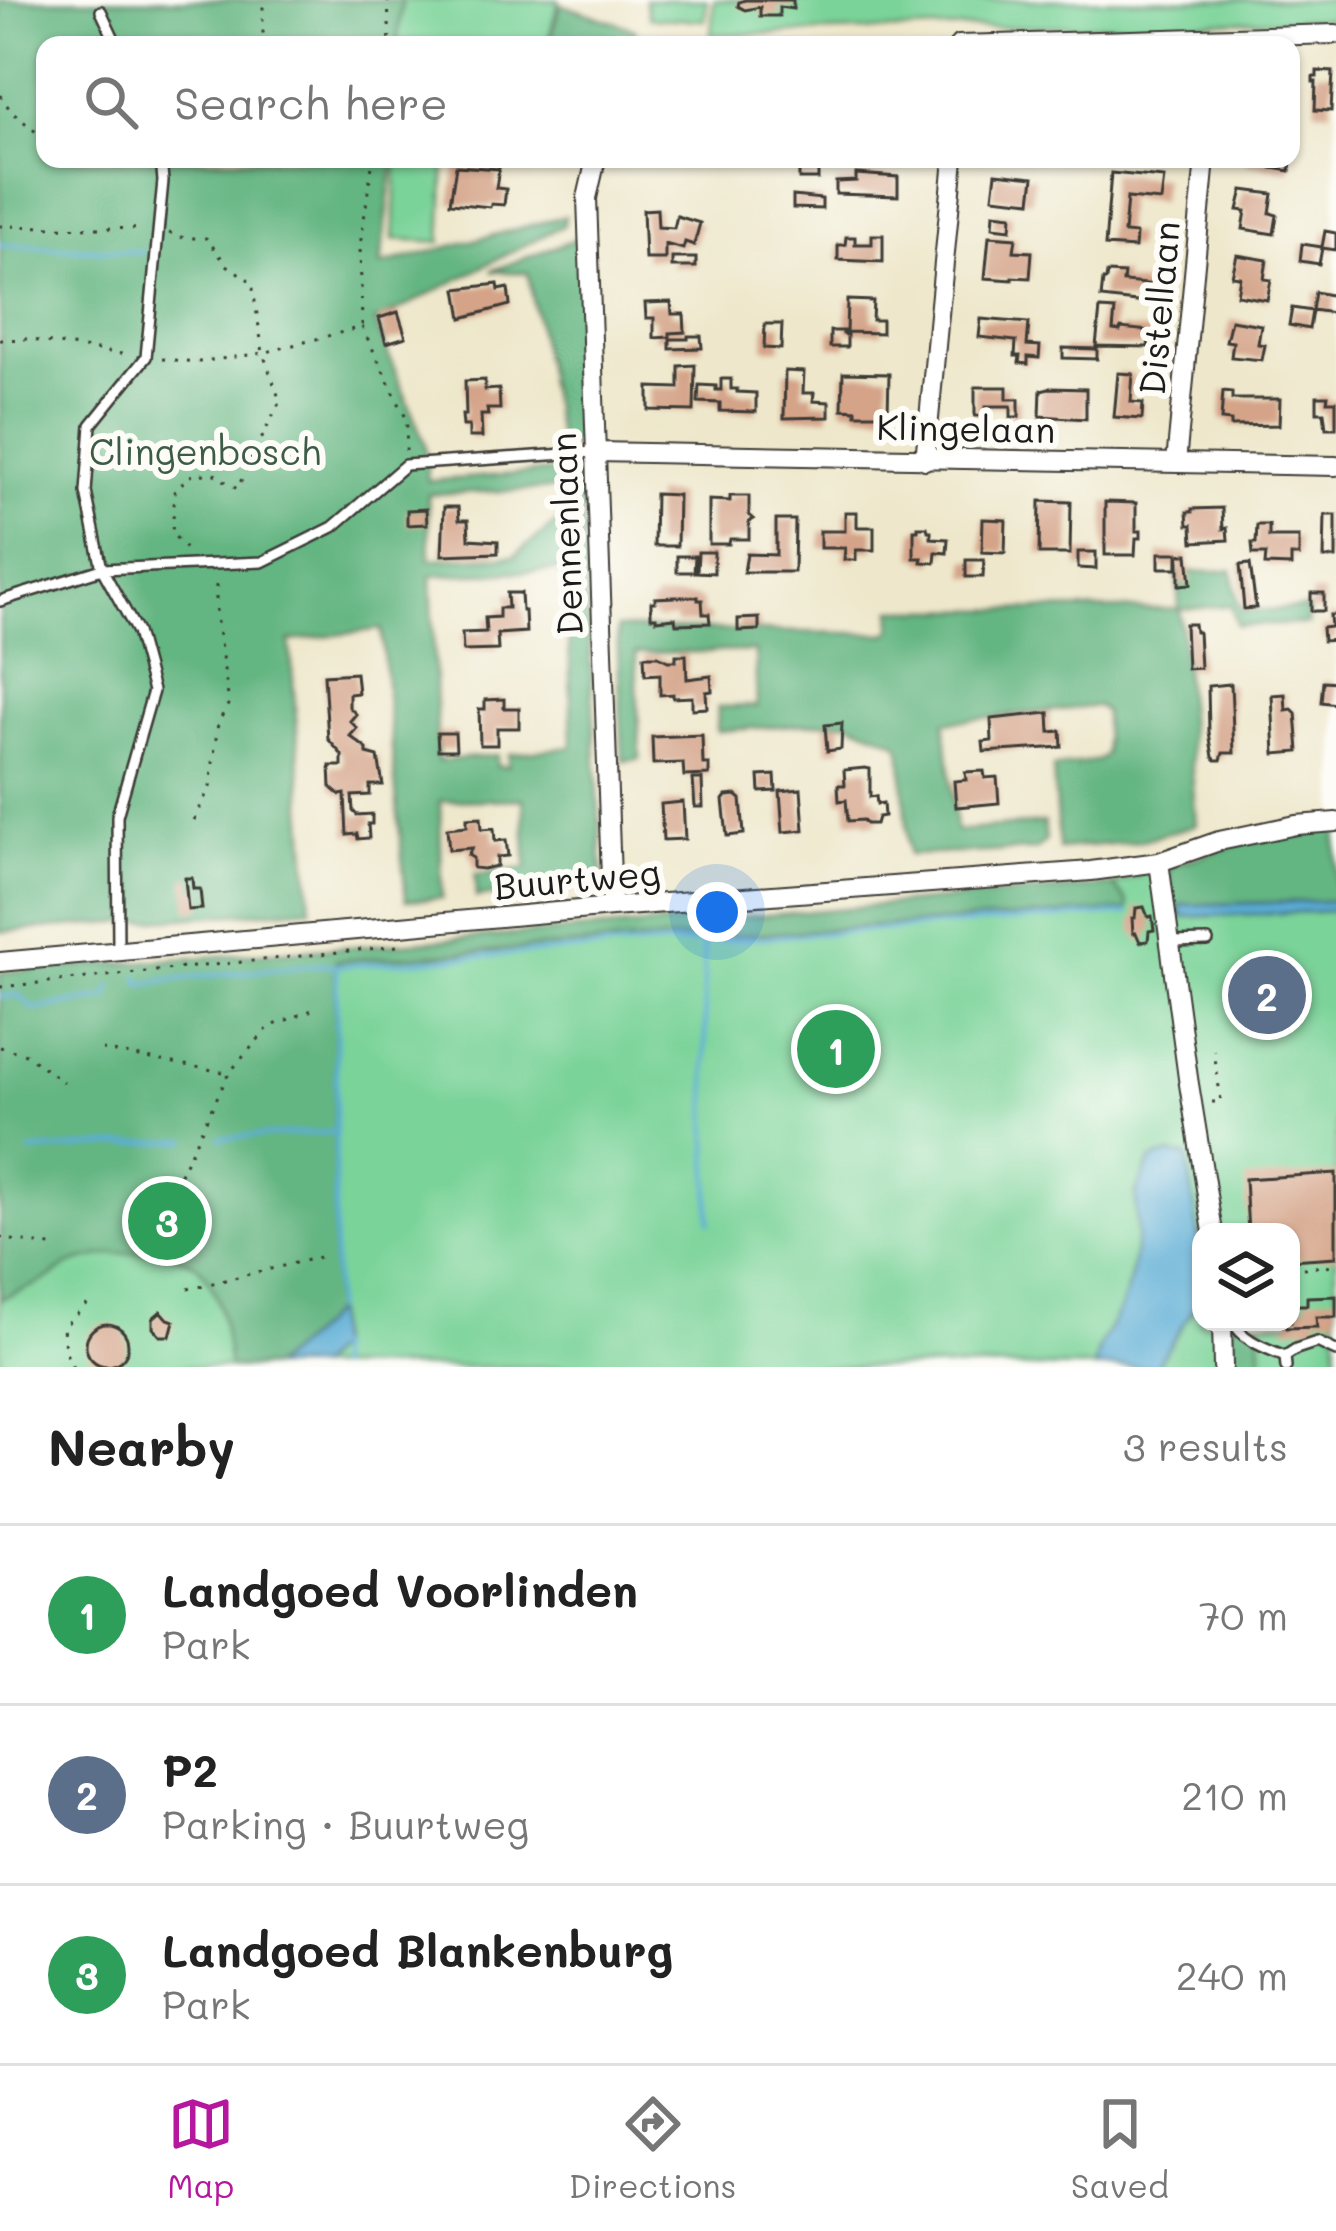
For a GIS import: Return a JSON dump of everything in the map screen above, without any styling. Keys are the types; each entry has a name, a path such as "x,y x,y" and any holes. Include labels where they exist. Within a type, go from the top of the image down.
{"street":[{"path":"1300,36 1336,34"},
{"name":"Dennenlaan","path":"594,168 586,198 612,907"},
{"path":"925,460 953,168"},
{"name":"Distellaan","path":"1176,463 1203,168"},
{"name":"Klingelaan","path":"596,452 1336,466"},
{"name":"Buurtweg","path":"0,962 612,907 1091,871 1159,862 1295,825 1336,822"},
{"path":"1159,862 1212,1223"},
{"path":"1222,1331 1223,1367"}],"lane":[{"path":"100,11 112,36"},
{"path":"118,952 117,816 153,691 137,632 102,569 86,492 92,425 146,357 162,168"},
{"path":"0,601 102,569 262,562 333,527 405,465 596,452"},
{"path":"1168,942 1208,941"},
{"path":"1238,1331 1286,1362 1317,1342 1336,1351"}],"path":[{"path":"263,0 263,36"},
{"path":"388,0 390,36"},
{"path":"0,95 11,115 36,131"},
{"path":"372,168 360,246 362,327 407,420 405,465"},
{"path":"0,226 159,229 184,238 206,238 227,265 252,282 262,353 280,401 237,489 212,473 188,476 175,492 172,533 198,563"},
{"path":"0,340 26,339 199,362 262,353 362,327"},
{"path":"194,820 210,787 218,724 229,703 216,616 216,566"},
{"path":"0,987 402,945"},
{"path":"138,1217 177,1180 229,1073 269,1027 312,1010"},
{"path":"0,1047 26,1054 63,1082"},
{"path":"102,1050 229,1073"},
{"path":"1192,1103 1221,1102 1214,1050"},
{"path":"0,1238 56,1247"},
{"path":"188,1289 320,1258"},
{"path":"1300,1268 1336,1265"},
{"path":"73,1367 65,1352 63,1328 90,1302"}],"green space":[{"name":"Clingenbosch","path":"0,0 402,0 398,36 36,36 36,168 393,168 381,265 565,216 564,225 375,322 425,444 428,481 580,469 603,885 476,897 475,875 527,868 523,799 440,801 442,898 406,900 381,629 290,641 311,908 0,932","holes":["559,489 560,520 514,556 430,559 428,494","567,570 572,747 509,754 508,766 497,766 497,755 438,761 431,576"]},
{"path":"402,0 559,0 549,36 398,36"},
{"path":"645,0 707,0 705,20 649,18"},
{"path":"714,0 1336,0 1336,19 711,35"},
{"path":"560,4 635,29 636,36 551,36"},
{"path":"397,168 445,168 441,242 394,239"},
{"path":"578,238 586,442 559,443 528,273 491,271"},
{"path":"1232,570 1243,611 1308,608 1308,624 1237,626 1231,605 1180,610 1196,825 1140,841 1059,849 1053,768 1099,760 1105,754 1104,712 1097,706 945,722 956,831 1044,823 1046,840 1036,850 909,855 897,742 846,721 717,731 718,707 757,706 755,651 636,653 640,759 623,761 617,628 887,634 892,630 893,610 1179,609 1177,573"},
{"path":"1336,828 1336,1367 0,1367 0,997 336,965 336,961 1127,910 1128,903 1113,885 1173,863"},
{"path":"1336,828 1336,901 1182,905 1182,917 1174,906 1171,865 1249,841"},
{"path":"1113,885 1128,903 1128,910 336,961 334,1310 318,1328 272,1367 229,1367 221,1316 208,1280 189,1262 155,1253 79,1261 0,1299 0,972"},
{"path":"1231,1331 1260,1331 1262,1367 1234,1367"}],"water":[{"path":"1336,901 1336,911 1182,917 1181,905"},
{"path":"1170,1154 1187,1156 1197,1223 1192,1223 1192,1310 1156,1367 1094,1367 1130,1281 1137,1236 1136,1192 1151,1160"},
{"path":"334,1310 335,1348 316,1367 272,1367 318,1328"}],"building":[{"path":"745,0 793,0 793,9 779,7 779,16 760,16 760,7 745,10 738,6"},
{"path":"1317,71 1333,72 1331,111 1315,110 1313,77"},
{"path":"456,168 499,169 496,188 506,189 504,205 450,203"},
{"path":"818,168 818,179 799,179 799,170"},
{"path":"996,173 1034,177 1031,201 993,197"},
{"path":"1111,173 1164,178 1161,201 1127,198 1124,233 1136,234 1135,248 1105,246"},
{"path":"856,174 898,177 898,196 836,194 836,182 856,181"},
{"path":"1243,190 1273,194 1274,234 1243,229 1246,211 1238,210"},
{"path":"793,196 822,199 822,209 793,208"},
{"path":"657,209 658,227 674,228 677,216 700,223 694,245 685,242 683,249 665,244 665,259 645,259 643,210"},
{"path":"994,213 1012,215 1011,229 993,227"},
{"path":"1325,231 1336,233 1336,250 1322,248 1319,264 1300,261 1302,244 1322,247"},
{"path":"872,235 883,235 883,262 838,260 838,245 845,245 846,237 855,237 855,244 872,244"},
{"path":"989,236 1016,238 1014,251 1032,252 1030,278 985,278"},
{"path":"1237,255 1267,260 1264,279 1271,280 1267,300 1237,295 1240,277 1232,276"},
{"path":"672,258 696,258 696,267 672,267"},
{"path":"1107,273 1124,274 1123,282 1148,284 1146,303 1101,298"},
{"path":"498,284 499,290 508,288 510,305 462,318 457,289"},
{"path":"1315,292 1335,296 1333,313 1312,310"},
{"path":"847,300 873,301 872,320 882,320 882,333 846,332"},
{"path":"671,302 672,314 684,314 685,332 654,338 654,318 646,318 645,303"},
{"path":"1292,308 1312,311 1309,329 1289,325"},
{"path":"1100,309 1115,310 1113,330 1150,331 1148,347 1096,346"},
{"path":"398,312 406,337 386,343 379,318"},
{"path":"981,319 1029,323 1027,345 1040,346 1039,358 1028,357 1028,364 1019,363 1016,341 979,337"},
{"path":"1231,320 1261,325 1262,360 1231,357 1233,342 1226,341"},
{"path":"765,324 782,324 781,349 764,348"},
{"path":"830,331 843,331 847,347 830,347"},
{"path":"701,336 702,348 670,349 670,339"},
{"path":"1063,348 1097,349 1097,359 1063,358"},
{"path":"695,365 694,411 649,410 649,387 679,388 679,366"},
{"path":"785,371 804,372 803,393 814,393 813,401 829,402 829,417 784,418"},
{"path":"843,373 889,374 888,414 842,409"},
{"path":"1118,373 1133,374 1131,402 1143,403 1142,419 1114,417"},
{"path":"721,379 731,379 731,389 737,392 756,393 756,412 720,411 720,403 698,402 699,385 721,390"},
{"path":"485,380 485,390 499,389 500,409 487,409 488,415 481,415 482,437 469,437 462,415 466,415 465,381"},
{"path":"975,387 1007,387 1007,399 1019,399 1019,417 1011,417 1011,406 986,406 986,416 975,416"},
{"path":"1086,389 1086,419 1040,416 1041,390"},
{"path":"1223,391 1232,392 1232,399 1280,399 1279,425 1231,426 1231,421 1221,420"},
{"path":"1317,396 1336,401 1336,428 1326,428 1324,412 1317,412"},
{"path":"655,494 678,495 677,546 654,546"},
{"path":"730,496 749,496 749,515 754,519 749,522 749,539 709,544 709,500 730,501"},
{"path":"1040,501 1071,502 1070,554 1039,554"},
{"path":"1105,502 1136,503 1136,531 1141,531 1141,538 1136,538 1135,555 1105,555"},
{"path":"444,507 458,507 459,520 468,520 469,539 498,541 498,553 442,555"},
{"path":"1222,508 1228,540 1193,542 1187,512"},
{"path":"426,509 427,524 407,525 407,510"},
{"path":"845,512 857,512 857,527 874,527 874,550 856,550 856,560 844,560 845,548 820,548 820,531 845,531"},
{"path":"1325,515 1336,515 1336,558 1324,558"},
{"path":"983,519 1006,520 1005,553 982,552"},
{"path":"776,520 795,520 794,572 744,572 747,554 776,555"},
{"path":"1257,525 1269,525 1269,537 1299,537 1299,556 1291,556 1291,566 1265,565 1266,554 1253,554"},
{"path":"918,527 927,527 931,538 948,539 947,553 936,552 935,563 914,558"},
{"path":"698,552 714,552 714,573 697,572"},
{"path":"1078,552 1096,552 1096,569 1078,568"},
{"path":"1159,553 1178,553 1178,568 1159,568"},
{"path":"1179,554 1188,554 1191,584 1179,585"},
{"path":"677,556 695,556 694,572 677,572"},
{"path":"966,560 984,560 983,577 966,577"},
{"path":"1250,564 1256,608 1244,609 1240,565"},
{"path":"507,593 521,593 526,632 497,634 498,650 463,651 462,633 486,632 485,618 499,617 499,608 508,608"},
{"path":"1311,593 1324,593 1324,611 1311,611"},
{"path":"698,597 710,623 676,624 675,618 651,617 655,598"},
{"path":"1330,615 1336,615 1336,640 1323,641 1322,628 1331,627"},
{"path":"759,618 759,630 738,631 738,619"},
{"path":"1185,624 1194,624 1198,632 1200,668 1187,669"},
{"path":"676,655 686,655 687,679 711,676 707,708 692,709 692,697 660,695 660,674 645,675 644,656 676,661"},
{"path":"356,673 358,693 349,694 349,707 356,714 350,721 357,728 350,736 367,754 378,757 383,785 370,785 370,795 352,796 357,815 372,814 369,838 358,839 357,834 347,835 345,794 331,787 330,766 342,766 342,755 328,739 324,675"},
{"path":"1323,681 1336,682 1336,704 1321,702"},
{"path":"1231,684 1234,753 1223,753 1216,760 1209,732 1208,686"},
{"path":"1285,694 1286,710 1296,713 1299,752 1275,754 1272,695"},
{"path":"504,699 504,708 519,708 519,728 497,728 497,745 480,745 479,709 485,709 485,700"},
{"path":"1049,713 1050,732 1061,731 1062,747 984,752 983,742 992,741 991,719"},
{"path":"842,723 841,749 827,751 825,725"},
{"path":"437,733 455,733 456,750 438,750"},
{"path":"702,735 703,764 709,764 709,775 684,776 683,763 653,764 652,737"},
{"path":"870,769 870,797 883,803 884,816 876,824 848,821 846,800 839,801 844,770"},
{"path":"984,771 985,778 997,777 999,803 956,807 954,781 966,780 965,772"},
{"path":"775,775 776,791 760,792 759,776"},
{"path":"693,779 702,779 703,807 695,807"},
{"path":"801,789 804,830 783,832 780,791"},
{"path":"736,795 741,799 744,834 727,836 723,800"},
{"path":"683,802 685,839 663,840 661,804"},
{"path":"481,817 482,829 494,828 495,841 506,840 508,856 497,857 497,866 483,869 473,868 468,855 472,848 449,850 447,828 467,826 467,818"},
{"path":"185,878 192,878 193,889 200,889 202,909 188,910"},
{"path":"1144,907 1148,917 1152,916 1154,930 1149,931 1148,941 1140,942 1133,933 1132,918 1136,908"},
{"path":"1336,1173 1336,1257 1300,1259 1300,1223 1247,1223 1245,1179"},
{"path":"1336,1296 1336,1317 1316,1317 1317,1327 1300,1328 1300,1305 1307,1305 1307,1297"},
{"path":"161,1311 174,1321 170,1336 160,1336 153,1328 153,1318"},
{"path":"107,1324 122,1330 128,1345 122,1360 107,1366 92,1360 86,1345 92,1330"}],"waterway":[{"path":"0,245 143,252"},
{"path":"138,977 143,985 325,964 1128,913"},
{"path":"703,941 710,1222"},
{"path":"334,1310 337,967"},
{"path":"0,997 18,995 35,1009 108,997 111,985"},
{"path":"220,1138 334,1132"},
{"path":"31,1151 187,1140"},
{"path":"335,1348 335,1367"}],"place":[{"name":"P2","path":"1267,995"},
{"name":"Landgoed Voorlinden","path":"836,1049"},
{"name":"Landgoed Blankenburg","path":"167,1221"}]}
